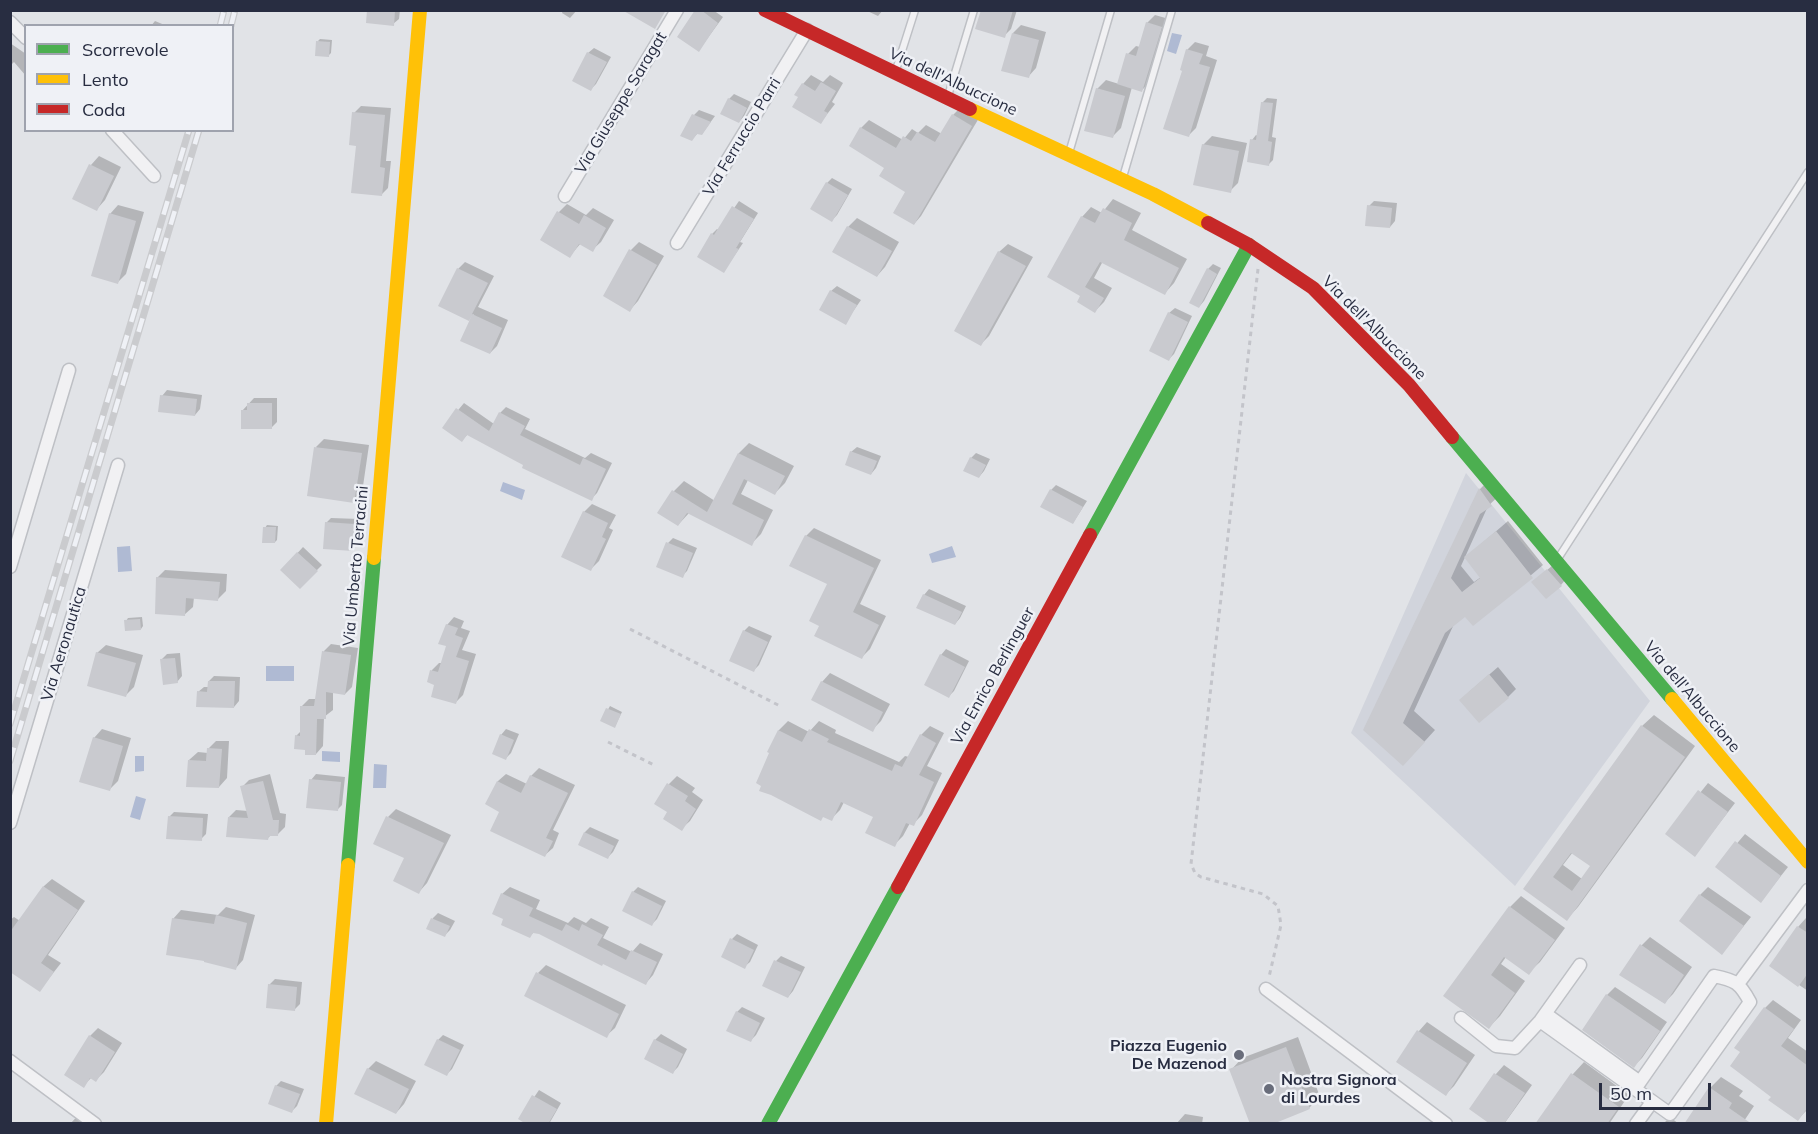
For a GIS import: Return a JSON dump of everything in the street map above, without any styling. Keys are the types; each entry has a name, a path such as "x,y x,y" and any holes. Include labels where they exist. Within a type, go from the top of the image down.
{"street":[{"name":"Via Umberto Terracini","path":"326,1124 420,10"},
{"name":"Via Giuseppe Saragat","path":"565,196 677,10"},
{"name":"Via dell'Albuccione","path":"765,10 895,74 1123,180 1254,248 1313,288 1409,385 1808,862"},
{"path":"10,22 24,36"},
{"name":"Via Ferruccio Parri","path":"677,243 807,30"},
{"path":"114,132 154,176"},
{"name":"Via Enrico Berlinguer","path":"768,1124 1254,248"},
{"path":"10,567 69,370"},
{"name":"Via Aeronautica","path":"10,823 118,465"},
{"path":"1738,984 1808,890"},
{"path":"1461,1018 1496,1046 1507,1049 1515,1048 1543,1017 1580,965"},
{"path":"1543,1017 1637,1085 1652,1102 1670,1114 1750,1002 1742,987 1730,979 1714,976 1637,1085"},
{"path":"1266,989 1446,1124"},
{"path":"10,1061 95,1124"},
{"path":"1636,1124 1652,1102"}],"lane":[{"path":"895,74 915,10"},
{"path":"947,98 974,10"},
{"path":"1069,154 1111,10"},
{"path":"1123,180 1172,10"},
{"path":"1557,561 1808,172"}],"path":[{"path":"1254,248 1191,864 1195,873 1201,877 1263,894 1278,906 1281,925 1266,989"},
{"path":"630,629 780,706"},
{"path":"608,742 654,765"}],"shaded area":[{"path":"1466,473 1650,701 1515,886 1351,733"}],"water":[{"path":"1172,33 1182,35 1176,54 1167,51"},
{"path":"503,482 525,490 522,500 500,491"},
{"path":"130,546 132,571 118,572 117,547"},
{"path":"952,546 956,557 932,563 929,554"},
{"path":"266,666 294,666 294,681 266,681"},
{"path":"322,751 340,752 340,762 322,761"},
{"path":"135,756 144,756 144,771 135,772"},
{"path":"374,764 387,765 386,788 373,788"},
{"path":"136,796 146,799 140,820 130,817"}],"building":[{"path":"367,10 395,10 394,26 366,23"},
{"path":"622,10 666,10 655,29"},
{"path":"695,10 701,10 718,23 699,52 677,37"},
{"path":"981,10 1013,10 1005,38 975,29"},
{"path":"1146,22 1162,27 1142,92 1117,84 1126,53 1136,56"},
{"path":"1012,33 1039,40 1029,78 1001,71"},
{"path":"316,41 330,42 329,57 315,56"},
{"path":"1186,49 1203,54 1199,64 1210,67 1189,137 1163,129 1182,71 1180,70"},
{"path":"587,52 607,62 591,91 572,81"},
{"path":"821,82 836,91 824,111 828,113 821,124 792,107 798,97 794,95 802,83 815,91"},
{"path":"1096,88 1125,96 1113,138 1084,131"},
{"path":"728,98 747,108 739,123 720,114"},
{"path":"1261,102 1273,103 1268,141 1272,142 1269,166 1247,162 1250,139 1256,140"},
{"path":"352,112 385,115 380,167 385,168 382,196 351,193 356,146 349,145"},
{"path":"692,114 711,122 702,135 697,134 692,141 680,136"},
{"path":"952,114 972,126 914,225 893,213 905,192 879,176 884,168 849,146 860,127 896,148 903,136 911,141 917,132 935,142"},
{"path":"1202,144 1239,151 1231,193 1193,185"},
{"path":"89,164 114,176 97,211 72,199"},
{"path":"826,182 848,195 832,222 810,209"},
{"path":"1367,205 1392,208 1390,228 1365,226"},
{"path":"732,206 754,219 724,273 697,257 711,233 714,235"},
{"path":"1103,208 1132,223 1124,240 1179,268 1165,295 1100,262 1085,287 1104,298 1095,313 1077,302 1080,296 1047,277 1081,216 1095,223"},
{"path":"557,211 579,224 584,215 606,228 593,252 579,244 570,258 540,240"},
{"path":"109,213 136,221 118,284 91,276"},
{"path":"847,226 892,251 877,277 832,252"},
{"path":"629,249 657,265 630,312 603,296"},
{"path":"998,251 1026,266 981,346 954,331"},
{"path":"457,268 488,283 472,314 502,328 490,354 460,341 472,315 469,321 438,306"},
{"path":"1207,268 1217,274 1199,308 1189,303"},
{"path":"830,290 857,305 846,325 819,310"},
{"path":"1168,312 1188,322 1169,361 1149,351"},
{"path":"160,395 197,399 195,416 158,412"},
{"path":"247,403 272,403 272,429 241,429 241,410 247,410"},
{"path":"456,408 489,431 499,412 525,426 520,435 580,465 583,458 606,469 592,501 522,468 523,465 467,435 462,442 442,428"},
{"path":"314,447 362,453 354,503 307,496"},
{"path":"850,451 877,461 871,475 845,465"},
{"path":"738,453 785,476 775,495 744,479 732,504 764,520 752,546 687,513 678,526 657,513 672,490 707,512"},
{"path":"970,457 986,465 979,478 963,471"},
{"path":"1479,488 1492,506 1480,514 1451,578 1462,592 1480,578 1464,557 1496,531 1533,578 1473,626 1465,617 1445,633 1403,723 1425,742 1403,766 1363,730"},
{"path":"1050,489 1083,507 1073,524 1040,507"},
{"path":"583,511 608,523 602,537 606,539 591,571 561,557"},
{"path":"325,522 354,524 353,551 323,549"},
{"path":"263,527 276,527 275,543 262,543"},
{"path":"805,535 874,568 853,612 879,625 862,659 814,636 819,626 809,621 827,584 789,566"},
{"path":"666,542 693,553 683,578 656,567"},
{"path":"297,552 318,571 300,589 280,570"},
{"path":"1547,569 1562,586 1546,599 1531,582"},
{"path":"156,577 220,582 218,601 186,598 185,616 155,614"},
{"path":"923,594 962,612 955,625 916,608"},
{"path":"140,619 141,630 125,631 124,620"},
{"path":"446,624 458,628 455,635 463,638 456,657 469,661 456,704 431,697 434,685 427,682 430,670 438,672 446,646 438,644"},
{"path":"743,630 768,642 754,672 729,661"},
{"path":"322,651 351,655 345,695 326,692 326,719 317,719 316,755 305,755 305,750 294,749 295,735 300,736 300,706 314,706"},
{"path":"96,652 136,663 126,697 87,686"},
{"path":"940,654 965,667 949,698 924,685"},
{"path":"175,658 178,683 163,685 160,659"},
{"path":"1489,674 1509,698 1479,723 1459,700"},
{"path":"208,681 235,681 234,708 196,707 197,691 207,692"},
{"path":"821,681 883,712 873,732 811,700"},
{"path":"606,708 621,714 615,728 600,721"},
{"path":"1641,725 1685,757 1567,921 1523,889","holes":["1571,853 1590,866 1572,891 1553,877"]},
{"path":"809,729 829,739 827,742 892,771 895,764 902,767 920,734 936,743 919,775 934,782 914,826 906,823 895,847 865,833 873,817 841,802 832,821 823,817 821,821 759,791 761,786 756,783 778,730 802,742"},
{"path":"500,734 514,740 506,760 492,754"},
{"path":"93,737 123,746 110,791 79,782"},
{"path":"207,748 222,749 219,788 186,787 188,760 206,761"},
{"path":"530,775 568,793 546,838 553,841 545,857 490,831 499,812 485,804 497,781 521,793"},
{"path":"309,779 341,782 338,811 306,808"},
{"path":"263,781 273,820 279,820 278,836 269,836 268,840 226,837 228,817 248,818 240,786"},
{"path":"667,783 688,796 685,801 696,809 682,831 663,819 667,812 654,804"},
{"path":"1698,790 1728,812 1695,857 1665,834"},
{"path":"168,816 203,818 202,841 166,839"},
{"path":"386,816 444,843 419,894 393,881 404,858 373,844"},
{"path":"584,832 614,846 608,859 578,845"},
{"path":"1735,841 1781,876 1761,903 1715,867"},
{"path":"43,886 78,910 41,963 54,972 40,992 10,972 10,932"},
{"path":"632,891 662,906 652,926 622,911"},
{"path":"501,893 533,908 529,916 562,931 566,924 579,931 582,924 603,935 597,945 626,960 631,950 657,962 646,985 539,934 533,933 530,938 501,925 503,919 492,914"},
{"path":"1699,894 1744,926 1722,955 1679,921"},
{"path":"1509,906 1555,940 1529,975 1504,957 1491,975 1515,993 1489,1029 1443,996"},
{"path":"216,915 247,923 236,970 204,961 166,955 172,918 214,924"},
{"path":"431,918 450,926 445,937 426,929"},
{"path":"1797,926 1808,933 1808,973 1798,987 1769,966"},
{"path":"730,938 754,950 745,969 721,957"},
{"path":"1640,944 1684,975 1665,1004 1619,975"},
{"path":"774,960 801,972 788,998 762,986"},
{"path":"536,972 619,1014 607,1038 524,996"},
{"path":"268,984 297,987 295,1011 266,1008"},
{"path":"1606,994 1660,1031 1634,1068 1582,1030"},
{"path":"1764,1007 1794,1029 1781,1046 1808,1066 1808,1107 1798,1121 1768,1100 1771,1097 1730,1066 1740,1052 1734,1048"},
{"path":"736,1011 760,1023 751,1042 726,1031"},
{"path":"1417,1030 1467,1063 1446,1096 1396,1062"},
{"path":"89,1035 115,1052 96,1082 90,1078 84,1088 64,1075"},
{"path":"437,1039 460,1050 447,1076 424,1065"},
{"path":"654,1039 683,1054 673,1074 644,1059"},
{"name":"Nostra Signora di Lourdes","path":"1286,1047 1310,1109 1273,1124 1250,1124 1229,1069"},
{"path":"367,1068 409,1089 396,1114 354,1094"},
{"path":"1494,1073 1525,1093 1504,1124 1490,1124 1469,1109"},
{"path":"1571,1073 1619,1107 1607,1124 1535,1124"},
{"path":"275,1085 300,1094 292,1113 268,1104"},
{"path":"1709,1087 1732,1103 1729,1108 1752,1124 1684,1124"},
{"path":"532,1095 557,1109 548,1124 526,1124 518,1119"}],"railway":[{"path":"220,24 224,10"},
{"path":"232,24 235,10"},
{"path":"10,724 188,132"},
{"path":"10,761 198,132"}],"traffic: fast":[{"path":"1090,535 1249,245"},
{"path":"1452,437 1672,699"},
{"path":"348,865 374,558"},
{"path":"768,1124 898,887"}],"traffic: slow":[{"path":"374,558 420,10"},
{"path":"970,109 1153,194 1208,223"},
{"path":"1672,699 1808,862"},
{"path":"326,1124 348,865"}],"traffic: jam":[{"path":"765,10 970,109"},
{"path":"1208,223 1249,245 1313,288 1409,385 1452,437"},
{"path":"898,887 1090,535"}],"place":[{"name":"Piazza Eugenio De Mazenod","path":"1239,1055"},
{"name":"Nostra Signora di Lourdes","path":"1269,1089"}]}
